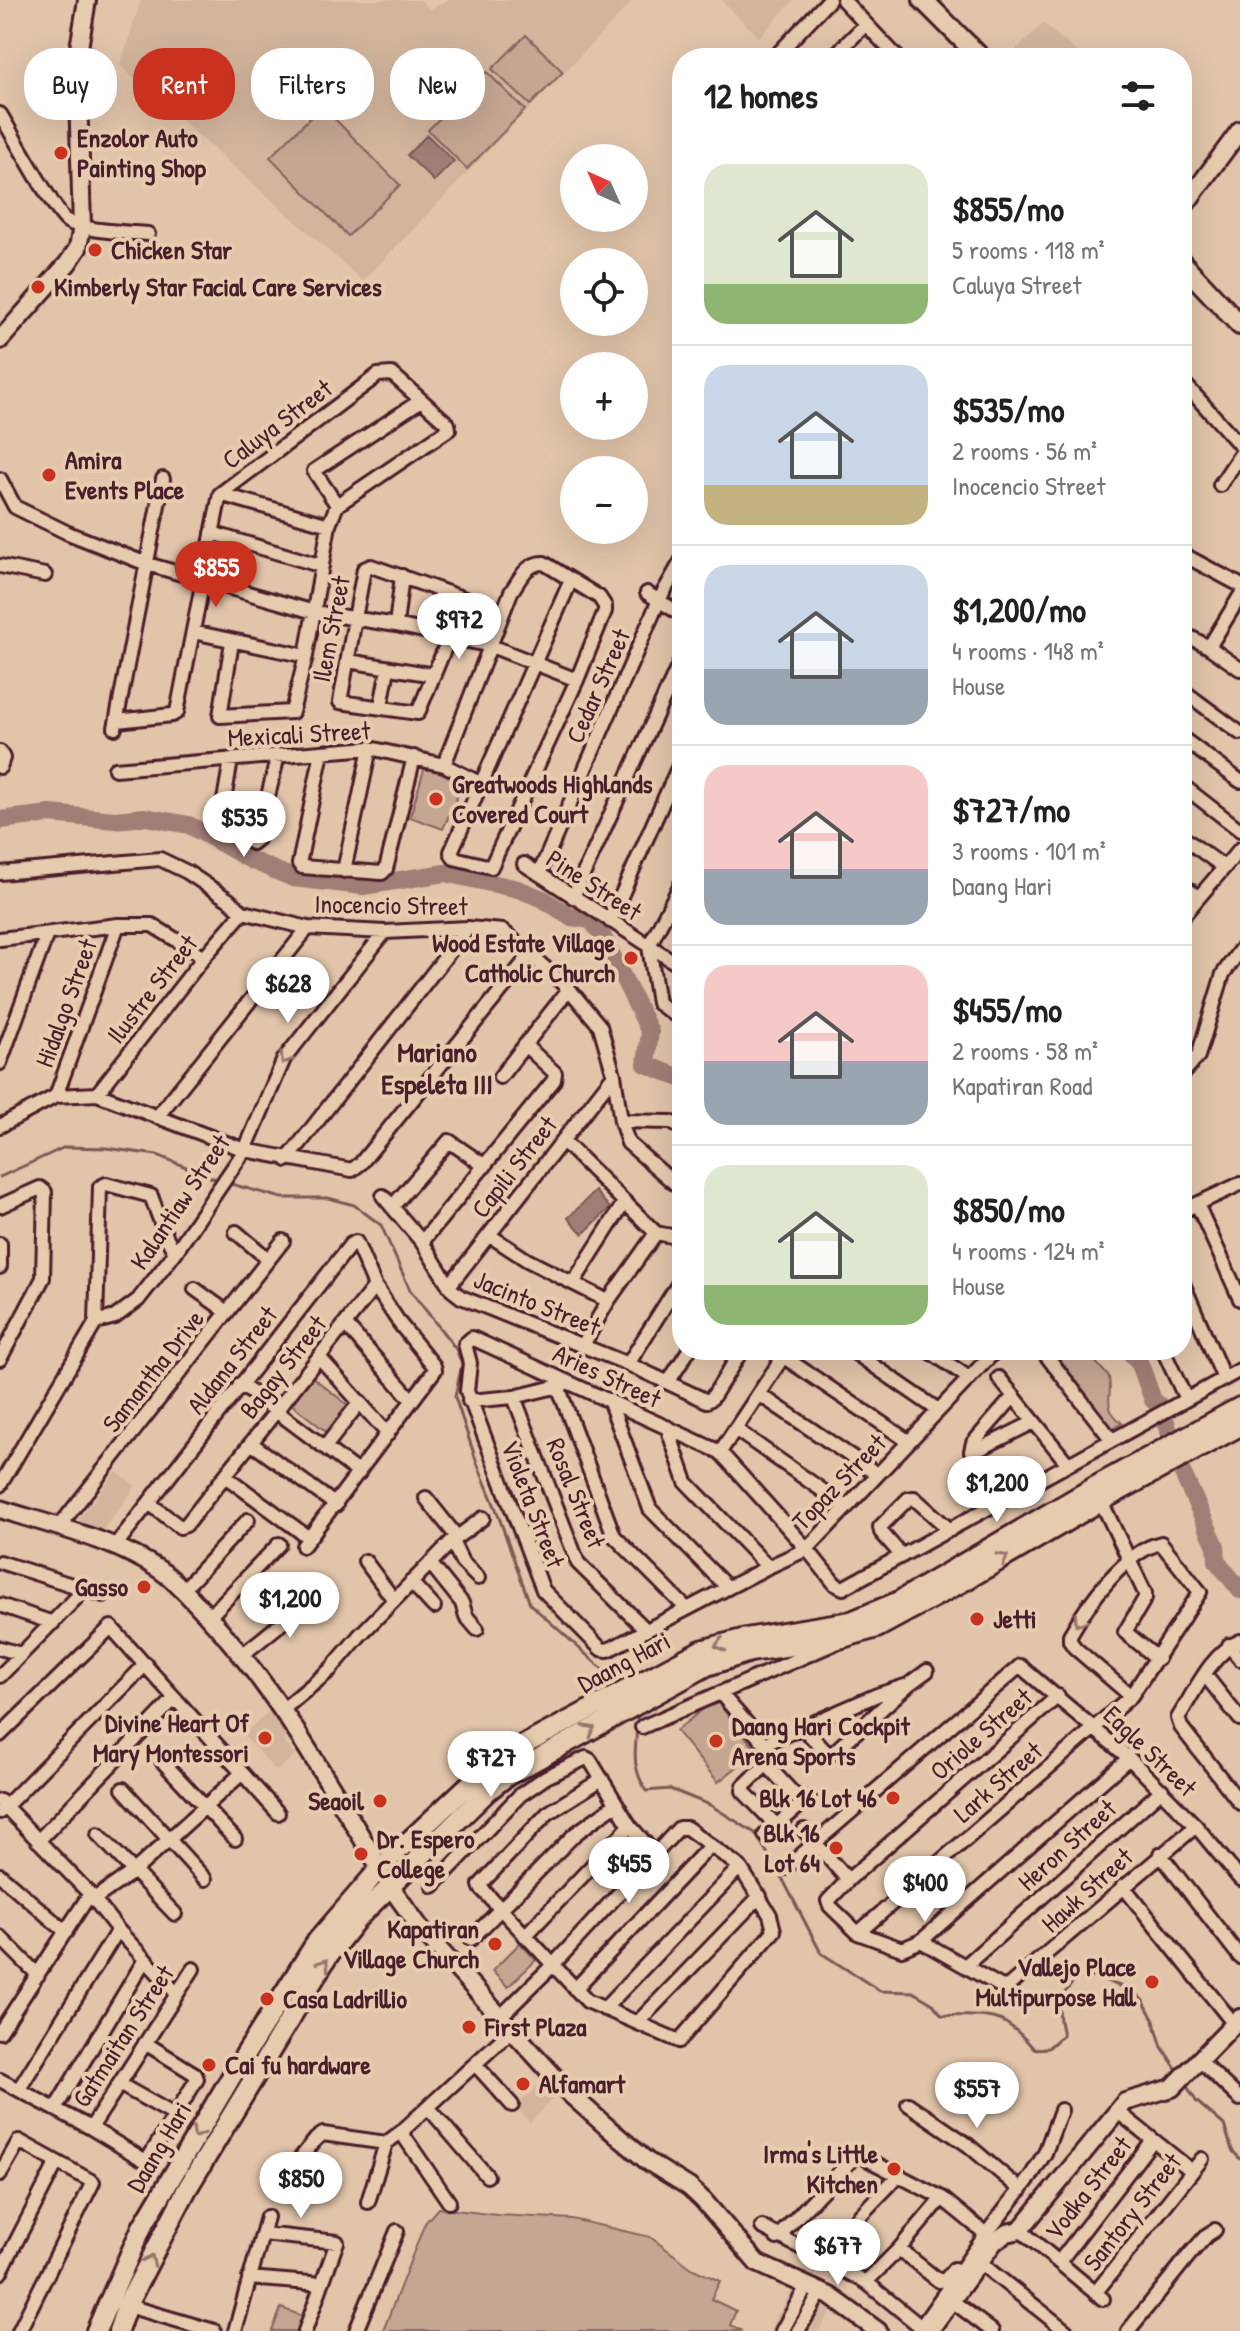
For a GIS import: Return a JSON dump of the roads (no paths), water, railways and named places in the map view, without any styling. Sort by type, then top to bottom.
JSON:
[{"type":"main road","points":[[923,0],[971,48]]},
{"type":"main road","points":[[1192,274],[1240,325]]},
{"type":"main road","name":"Daang Hari","points":[[651,1686],[750,1652],[839,1639],[877,1628],[931,1591],[1192,1443],[1240,1407]]},
{"type":"main road","name":"Daang Hari","points":[[1192,1443],[1240,1426]]},
{"type":"main road","name":"Daang Hari","points":[[118,2331],[127,2305],[187,2189],[328,1956],[358,1918],[488,1791],[612,1708],[651,1686],[701,1650],[851,1621],[931,1591]]},
{"type":"main road","name":"Daang Hari","points":[[96,2331],[142,2227],[289,1983],[331,1922],[380,1868],[490,1767],[520,1747],[612,1708]]},
{"type":"street","points":[[4,329],[68,263],[78,248],[82,226],[77,60],[87,0]]},
{"type":"street","points":[[783,48],[829,0]]},
{"type":"street","points":[[843,0],[887,48]]},
{"type":"street","points":[[842,48],[866,24]]},
{"type":"street","points":[[0,114],[47,190],[58,214],[82,226],[148,234]]},
{"type":"street","points":[[1192,195],[1240,130]]},
{"type":"street","name":"Caluya Street","points":[[147,564],[116,725],[177,712],[220,494],[384,373],[392,374],[420,401]]},
{"type":"street","points":[[1192,393],[1240,445]]},
{"type":"street","points":[[232,642],[219,713],[221,717],[290,713],[306,656],[329,525],[337,505],[446,434],[448,424],[420,401],[314,471],[337,505]]},
{"type":"street","points":[[1220,485],[1240,455]]},
{"type":"street","points":[[0,479],[15,507],[68,533],[147,564],[314,612],[396,625],[491,646],[577,680]]},
{"type":"street","points":[[147,564],[163,479]]},
{"type":"street","points":[[220,494],[329,525]]},
{"type":"street","points":[[212,533],[322,566]]},
{"type":"street","points":[[1192,559],[1240,585]]},
{"type":"street","points":[[444,765],[511,592],[532,565],[544,563],[599,597],[605,606],[577,680],[488,868],[451,855],[571,580]]},
{"type":"street","points":[[0,566],[45,575]]},
{"type":"street","name":"Ilem Street","points":[[381,706],[340,704],[364,569],[371,566],[402,576]]},
{"type":"street","points":[[388,669],[381,706],[418,713],[451,637],[464,597],[402,576],[396,625]]},
{"type":"street","name":"Cedar Street","points":[[539,874],[659,600],[672,577]]},
{"type":"street","points":[[647,593],[672,608]]},
{"type":"street","points":[[1209,647],[1240,596]]},
{"type":"street","points":[[193,632],[306,656]]},
{"type":"street","points":[[1192,638],[1240,669]]},
{"type":"street","points":[[348,661],[434,675]]},
{"type":"street","points":[[573,897],[672,680]]},
{"type":"street","points":[[1192,697],[1240,733]]},
{"type":"street","points":[[1192,745],[1240,781]]},
{"type":"street","points":[[344,871],[370,748]]},
{"type":"street","name":"Mexicali Street","points":[[115,769],[370,748],[444,765],[480,783]]},
{"type":"street","points":[[322,752],[299,864],[302,867],[344,871],[385,871],[414,757]]},
{"type":"street","points":[[231,760],[220,823],[252,843],[258,838],[278,755]]},
{"type":"street","points":[[610,921],[672,782]]},
{"type":"street","points":[[1192,793],[1240,830]]},
{"type":"street","points":[[1192,844],[1224,867]]},
{"type":"street","points":[[1192,904],[1240,849]]},
{"type":"street","name":"Inocencio Street","points":[[0,873],[160,859],[187,872],[243,912],[308,928],[385,932],[468,928],[503,931],[569,989],[600,1026],[614,1075],[621,1121]]},
{"type":"street","name":"Pine Street","points":[[524,864],[672,961]]},
{"type":"street","points":[[1192,892],[1198,897]]},
{"type":"street","points":[[672,901],[649,946],[658,1003],[672,1013]]},
{"type":"street","name":"Ilustre Street","points":[[97,1094],[243,912]]},
{"type":"street","points":[[0,939],[118,925],[156,926],[204,957]]},
{"type":"street","name":"Hidalgo Street","points":[[56,1096],[118,925]]},
{"type":"street","points":[[157,1117],[308,928]]},
{"type":"street","points":[[287,1160],[468,928]]},
{"type":"street","name":"Kalantiaw Street","points":[[96,1322],[115,1317],[138,1300],[175,1253],[245,1150],[284,1059],[385,932]]},
{"type":"street","points":[[0,1063],[47,934]]},
{"type":"street","points":[[1192,1063],[1198,1056],[1223,974],[1240,950]]},
{"type":"street","points":[[0,1126],[56,1096],[97,1094],[245,1150],[348,1170],[357,1168],[530,955]]},
{"type":"street","points":[[500,1077],[569,989]]},
{"type":"street","points":[[422,1242],[556,1077],[553,1070],[525,1045]]},
{"type":"street","name":"Capili Street","points":[[449,1286],[614,1075]]},
{"type":"street","points":[[672,1123],[621,1121],[631,1147],[672,1181]]},
{"type":"street","points":[[392,1207],[449,1141],[485,1166]]},
{"type":"street","points":[[563,1141],[656,1233],[672,1236]]},
{"type":"street","points":[[0,1485],[96,1322],[100,1187],[106,1184],[151,1196],[175,1253]]},
{"type":"street","points":[[1192,1206],[1240,1185]]},
{"type":"street","points":[[0,1206],[40,1188],[45,1192],[45,1272],[0,1359]]},
{"type":"street","name":"Jacinto Street","points":[[383,1196],[422,1242],[449,1286],[461,1297],[669,1381],[707,1401],[736,1360]]},
{"type":"street","points":[[573,1283],[624,1203]]},
{"type":"street","points":[[1197,1204],[1240,1299]]},
{"type":"street","points":[[236,1232],[268,1259]]},
{"type":"street","points":[[583,1345],[608,1301],[656,1233]]},
{"type":"street","points":[[489,1235],[527,1260],[608,1301]]},
{"type":"street","name":"Samantha Drive","points":[[58,1528],[283,1241]]},
{"type":"street","name":"Aldana Street","points":[[115,1546],[353,1242],[357,1242],[375,1286]]},
{"type":"street","points":[[0,1248],[0,1267]]},
{"type":"street","points":[[225,1476],[306,1542],[336,1505],[436,1368],[400,1324],[375,1286]]},
{"type":"street","name":"Bagay Street","points":[[149,1503],[180,1527],[183,1526],[375,1286]]},
{"type":"street","points":[[195,1289],[227,1312]]},
{"type":"street","points":[[628,1364],[672,1294]]},
{"type":"street","points":[[1192,1304],[1224,1379]]},
{"type":"street","points":[[345,1324],[412,1400]]},
{"type":"street","name":"Aries Street","points":[[469,1401],[470,1363],[465,1344],[468,1338],[476,1338],[564,1385],[609,1400],[720,1452]]},
{"type":"street","points":[[319,1357],[388,1434]]},
{"type":"street","points":[[669,1381],[683,1360]]},
{"type":"street","points":[[781,1360],[720,1452],[840,1588],[1240,1370]]},
{"type":"street","points":[[796,1360],[908,1441]]},
{"type":"street","points":[[866,1360],[938,1410]]},
{"type":"street","points":[[943,1360],[969,1378]]},
{"type":"street","name":"Topaz Street","points":[[601,1649],[608,1650],[807,1549],[986,1360]]},
{"type":"street","points":[[1050,1360],[1112,1440]]},
{"type":"street","points":[[1168,1360],[1186,1399]]},
{"type":"street","points":[[999,1378],[1068,1464]]},
{"type":"street","points":[[240,1384],[359,1473]]},
{"type":"street","points":[[469,1401],[514,1397],[564,1385],[614,1536],[686,1608]]},
{"type":"street","points":[[759,1394],[877,1474]]},
{"type":"street","points":[[1014,1396],[973,1443],[971,1451],[1034,1422]]},
{"type":"street","name":"Rosal Street","points":[[514,1397],[578,1563],[645,1629]]},
{"type":"street","points":[[609,1400],[650,1509],[727,1587]]},
{"type":"street","name":"Violeta Street","points":[[469,1401],[543,1590],[601,1649]]},
{"type":"street","points":[[325,1447],[359,1403]]},
{"type":"street","points":[[667,1427],[686,1482],[768,1567]]},
{"type":"street","points":[[735,1429],[846,1507]]},
{"type":"street","points":[[251,1443],[336,1505]]},
{"type":"street","points":[[1098,1494],[1146,1595],[1125,1632],[1158,1659]]},
{"type":"street","points":[[426,1498],[454,1539],[462,1562],[478,1578]]},
{"type":"street","points":[[902,1556],[880,1527],[908,1499],[914,1498],[950,1530]]},
{"type":"street","points":[[0,1509],[115,1546],[163,1571],[242,1655],[380,1868]]},
{"type":"street","points":[[281,1711],[330,1670],[454,1539],[483,1518]]},
{"type":"street","points":[[183,1590],[248,1520]]},
{"type":"street","name":"Lark Street","points":[[858,1933],[1131,1696],[1200,1592],[1161,1543],[1129,1562]]},
{"type":"street","points":[[209,1617],[279,1544]]},
{"type":"street","points":[[365,1561],[394,1600]]},
{"type":"street","points":[[0,1562],[103,1595]]},
{"type":"street","points":[[1129,1562],[1101,1587],[1070,1641],[1131,1696]]},
{"type":"street","points":[[430,1563],[462,1603],[466,1616],[477,1629]]},
{"type":"street","points":[[411,1582],[434,1607]]},
{"type":"street","points":[[0,1676],[85,1589]]},
{"type":"street","points":[[242,1655],[314,1597]]},
{"type":"street","points":[[0,1605],[53,1623]]},
{"type":"street","points":[[0,1735],[110,1627],[114,1628],[278,1813]]},
{"type":"street","points":[[642,1727],[827,1648],[839,1639]]},
{"type":"street","points":[[1240,1659],[1235,1643],[1205,1675],[1178,1718],[1181,1727],[1240,1803]]},
{"type":"street","points":[[0,1648],[21,1654]]},
{"type":"street","points":[[146,1664],[1,1806],[92,1897],[144,1961],[177,1994]]},
{"type":"street","name":"Eagle Street","points":[[816,1843],[1020,1666],[1129,1758],[1196,1826],[1240,1879]]},
{"type":"street","points":[[804,1729],[830,1755],[927,1671]]},
{"type":"street","points":[[1205,1675],[1240,1719]]},
{"type":"street","points":[[765,1744],[877,1695],[908,1685]]},
{"type":"street","points":[[720,1693],[765,1744],[773,1758],[744,1786],[743,1791],[776,1825]]},
{"type":"street","points":[[877,1695],[882,1709]]},
{"type":"street","name":"Oriole Street","points":[[858,1933],[827,1902],[848,1880],[1058,1696]]},
{"type":"street","points":[[38,1841],[175,1698]]},
{"type":"street","points":[[433,1886],[520,1795],[534,1784],[586,1758],[630,1826],[654,1853]]},
{"type":"street","points":[[858,1933],[902,1949],[921,1941],[1129,1758]]},
{"type":"street","points":[[162,1761],[235,1839]]},
{"type":"street","points":[[765,1835],[806,1801],[767,1765]]},
{"type":"street","points":[[0,2032],[92,1897],[133,1872],[241,1774]]},
{"type":"street","points":[[501,2016],[553,1965],[675,1830],[687,1828],[740,1867],[760,1896],[774,1926],[772,1936],[682,2040],[675,2041],[587,2001],[575,1989],[553,1965],[525,1936],[502,1908],[480,1887],[548,1813],[602,1779]]},
{"type":"street","points":[[123,1789],[205,1879]]},
{"type":"street","name":"Heron Street","points":[[965,1966],[1162,1790]]},
{"type":"street","points":[[471,1939],[575,1834],[616,1804]]},
{"type":"street","points":[[525,1936],[630,1826]]},
{"type":"street","name":"Hawk Street","points":[[965,1966],[1000,1986],[1015,1983],[1123,1886],[1196,1826]]},
{"type":"street","points":[[804,1830],[848,1880]]},
{"type":"street","points":[[98,1834],[175,1914]]},
{"type":"street","points":[[786,1868],[816,1843]]},
{"type":"street","points":[[575,1989],[710,1846]]},
{"type":"street","points":[[1160,1854],[1240,1957]]},
{"type":"street","points":[[604,2009],[740,1867]]},
{"type":"street","points":[[0,1875],[66,1932]]},
{"type":"street","points":[[390,1886],[421,1929],[570,2094],[647,2161],[689,2187],[757,2263],[814,2289],[858,2314],[878,2331]]},
{"type":"street","points":[[925,2330],[994,2242],[1007,2233],[1020,2230],[1128,2100],[1169,2089],[1237,2021],[1123,1886]]},
{"type":"street","points":[[638,2022],[760,1896]]},
{"type":"street","points":[[19,2089],[118,1930]]},
{"type":"street","points":[[0,1937],[38,1975]]},
{"type":"street","points":[[921,1941],[965,1966]]},
{"type":"street","points":[[55,2109],[144,1961]]},
{"type":"street","name":"Gatmaitan Street","points":[[91,2128],[193,1969]]},
{"type":"street","points":[[0,2009],[9,2021]]},
{"type":"street","points":[[368,2202],[386,2143],[513,2029]]},
{"type":"street","points":[[0,2080],[142,2159],[150,2156],[197,2076],[145,2043]]},
{"type":"street","points":[[1199,2060],[1238,2092]]},
{"type":"street","points":[[475,2064],[512,2105]]},
{"type":"street","points":[[119,2084],[176,2116]]},
{"type":"street","points":[[908,2104],[968,2145],[1021,2190]]},
{"type":"street","points":[[428,2107],[487,2176]]},
{"type":"street","points":[[899,2249],[939,2281],[946,2279],[1021,2190],[1045,2153],[1061,2110]]},
{"type":"street","points":[[1117,2111],[1192,2171]]},
{"type":"street","points":[[401,2132],[449,2202]]},
{"type":"street","points":[[290,2171],[323,2134],[386,2143]]},
{"type":"street","name":"Vodka Street","points":[[1059,2262],[1153,2140]]},
{"type":"street","points":[[1,2169],[20,2141],[91,2179],[93,2185],[19,2331]]},
{"type":"street","points":[[777,2238],[852,2156],[860,2154],[942,2198],[983,2232]]},
{"type":"street","name":"Santory Street","points":[[1059,2262],[1100,2295],[1202,2159]]},
{"type":"street","points":[[0,2273],[6,2248],[57,2162]]},
{"type":"street","points":[[820,2257],[899,2175]]},
{"type":"street","points":[[866,2282],[942,2198]]},
{"type":"street","points":[[235,2331],[267,2217]]},
{"type":"street","points":[[762,2227],[777,2238],[866,2282],[925,2330]]},
{"type":"street","points":[[1020,2230],[1059,2262]]},
{"type":"street","points":[[1128,2331],[1207,2235],[1215,2230]]},
{"type":"street","points":[[356,2331],[397,2231]]},
{"type":"street","points":[[925,2330],[983,2232]]},
{"type":"street","points":[[263,2234],[337,2242],[305,2331]]},
{"type":"street","points":[[979,2262],[1066,2331]]},
{"type":"street","points":[[249,2278],[322,2284]]},
{"type":"street","points":[[782,2331],[814,2289]]},
{"type":"street","points":[[798,2331],[814,2289]]},
{"type":"street","points":[[109,2300],[214,2331]]},
{"type":"street","points":[[951,2300],[992,2331]]},
{"type":"waterway","points":[[0,820],[50,814],[115,820],[145,817],[189,825],[251,860],[293,878],[363,886],[445,873],[518,889],[543,899],[571,917],[591,920],[601,933],[650,1032],[646,1064],[672,1075]]},
{"type":"waterway","points":[[0,1177],[65,1147],[106,1148],[157,1155],[220,1181]]},
{"type":"waterway","points":[[227,1183],[282,1198],[328,1198],[354,1205],[381,1225],[410,1290],[456,1349],[462,1364],[455,1397],[530,1604],[619,1684]]},
{"type":"waterway","points":[[1137,1360],[1153,1400],[1161,1407],[1182,1472],[1216,1546],[1217,1561],[1240,1590]]},
{"type":"waterway","points":[[637,1714],[636,1762],[646,1791],[670,1789],[710,1805],[755,1833],[821,1953],[880,1991],[913,1992],[933,2004],[942,2015],[1003,2021],[1034,2049],[1048,2048],[1063,2035],[1060,2004],[1070,1985],[1077,1978],[1096,1977],[1135,1992],[1144,2002],[1162,2047],[1179,2073]]},
{"type":"waterway","points":[[1185,2083],[1196,2101],[1224,2125],[1232,2150],[1240,2159]]},
{"type":"place","name":"Enzolor Auto Painting Shop","points":[[61,153]]},
{"type":"place","name":"Chicken Star","points":[[95,250]]},
{"type":"place","name":"Kimberly Star Facial Care Services","points":[[38,287]]},
{"type":"place","name":"Amira Events Place","points":[[49,475]]},
{"type":"place","name":"Greatwoods Highlands Covered Court","points":[[436,799]]},
{"type":"place","name":"Wood Estate Village Catholic Church","points":[[631,958]]},
{"type":"place","name":"Gasso","points":[[144,1587]]},
{"type":"place","name":"Jetti","points":[[977,1619]]},
{"type":"place","name":"Divine Heart Of Mary Montessori","points":[[265,1738]]},
{"type":"place","name":"Daang Hari Cockpit Arena Sports","points":[[716,1741]]},
{"type":"place","name":"Blk 16 Lot 46","points":[[893,1798]]},
{"type":"place","name":"Seaoil","points":[[380,1801]]},
{"type":"place","name":"Blk 16 Lot 64","points":[[836,1848]]},
{"type":"place","name":"Dr. Espero College","points":[[361,1854]]},
{"type":"place","name":"Kapatiran Village Church","points":[[495,1944]]},
{"type":"place","name":"Vallejo Place Multipurpose Hall","points":[[1152,1982]]},
{"type":"place","name":"Casa Ladrillio","points":[[267,1999]]},
{"type":"place","name":"First Plaza","points":[[469,2027]]},
{"type":"place","name":"Cai fu hardware","points":[[209,2065]]},
{"type":"place","name":"Alfamart","points":[[523,2084]]},
{"type":"place","name":"Irma's Little Kitchen","points":[[894,2169]]},
{"type":"district","name":"Mariano Espeleta III","points":[[437,1068]]}]
